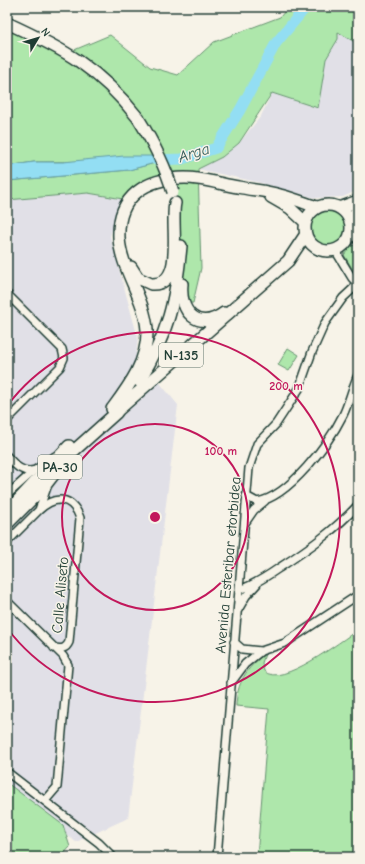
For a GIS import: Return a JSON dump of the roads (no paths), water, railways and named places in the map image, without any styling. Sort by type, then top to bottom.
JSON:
[{"type":"highway","name":"PA-30","points":[[7,23],[56,46],[81,62],[104,80],[138,118],[167,171],[174,197],[180,246],[176,288],[171,313],[152,360],[132,390],[114,411],[72,452],[48,481],[7,524]]},
{"type":"highway","points":[[114,411],[131,383],[144,353],[146,342],[147,330],[143,310],[119,240],[121,217],[132,196],[151,183],[166,179],[186,178],[279,194],[317,207]]},
{"type":"highway","points":[[151,183],[129,205],[122,231],[125,249],[132,271],[141,280],[151,284],[164,281],[172,273],[174,260],[174,197]]},
{"type":"highway","points":[[262,192],[290,208],[305,222]]},
{"type":"highway","points":[[339,208],[358,201]]},
{"type":"highway","points":[[328,205],[339,208],[349,219],[354,236],[335,250],[328,251],[315,247],[306,234],[305,222],[312,211],[317,207],[328,205]]},
{"type":"highway","points":[[349,219],[358,211]]},
{"type":"highway","name":"N-135","points":[[288,261],[306,234]]},
{"type":"highway","points":[[180,246],[184,266],[181,290],[183,303],[189,314],[197,319],[207,320],[219,317],[246,298]]},
{"type":"highway","name":"N-135","points":[[114,411],[288,261],[315,247]]},
{"type":"highway","name":"PA-30","points":[[7,512],[62,452],[114,411]]},
{"type":"street","name":"Avenida Esteribar etorbidea","points":[[217,857],[249,468],[257,444],[276,424],[299,389],[312,352],[326,323],[343,298],[358,284],[352,278],[335,250]]},
{"type":"street","points":[[7,294],[62,350],[64,358],[60,367],[7,420]]},
{"type":"street","points":[[244,523],[254,510],[292,482],[309,465],[329,439],[343,414],[358,375]]},
{"type":"street","points":[[7,495],[35,470],[62,452]]},
{"type":"street","points":[[7,456],[22,470],[35,470]]},
{"type":"street","points":[[7,542],[39,510],[48,481]]},
{"type":"street","points":[[246,496],[256,502],[265,501]]},
{"type":"street","name":"Calle Aliseto","points":[[39,510],[46,503],[61,499],[72,505],[77,510],[80,518],[69,642],[67,647],[63,649],[54,648]]},
{"type":"street","points":[[239,590],[261,580],[324,538],[342,523],[358,505]]},
{"type":"street","points":[[240,575],[243,580],[261,580]]},
{"type":"street","points":[[237,612],[246,596],[261,580]]},
{"type":"street","points":[[231,683],[245,664],[261,651],[285,643],[358,595]]},
{"type":"street","points":[[9,606],[54,648]]},
{"type":"street","points":[[234,642],[242,649],[261,651]]},
{"type":"street","name":"Calle Aliseto","points":[[45,801],[57,787],[68,668],[67,661],[54,648]]},
{"type":"street","points":[[7,772],[99,843],[113,857]]},
{"type":"water","points":[[124,156],[159,156],[170,159],[129,170],[7,181],[7,166],[34,162],[63,162]]},
{"type":"waterway","name":"Arga","points":[[156,160],[182,159],[216,148],[240,110],[276,43],[306,7]]}]
